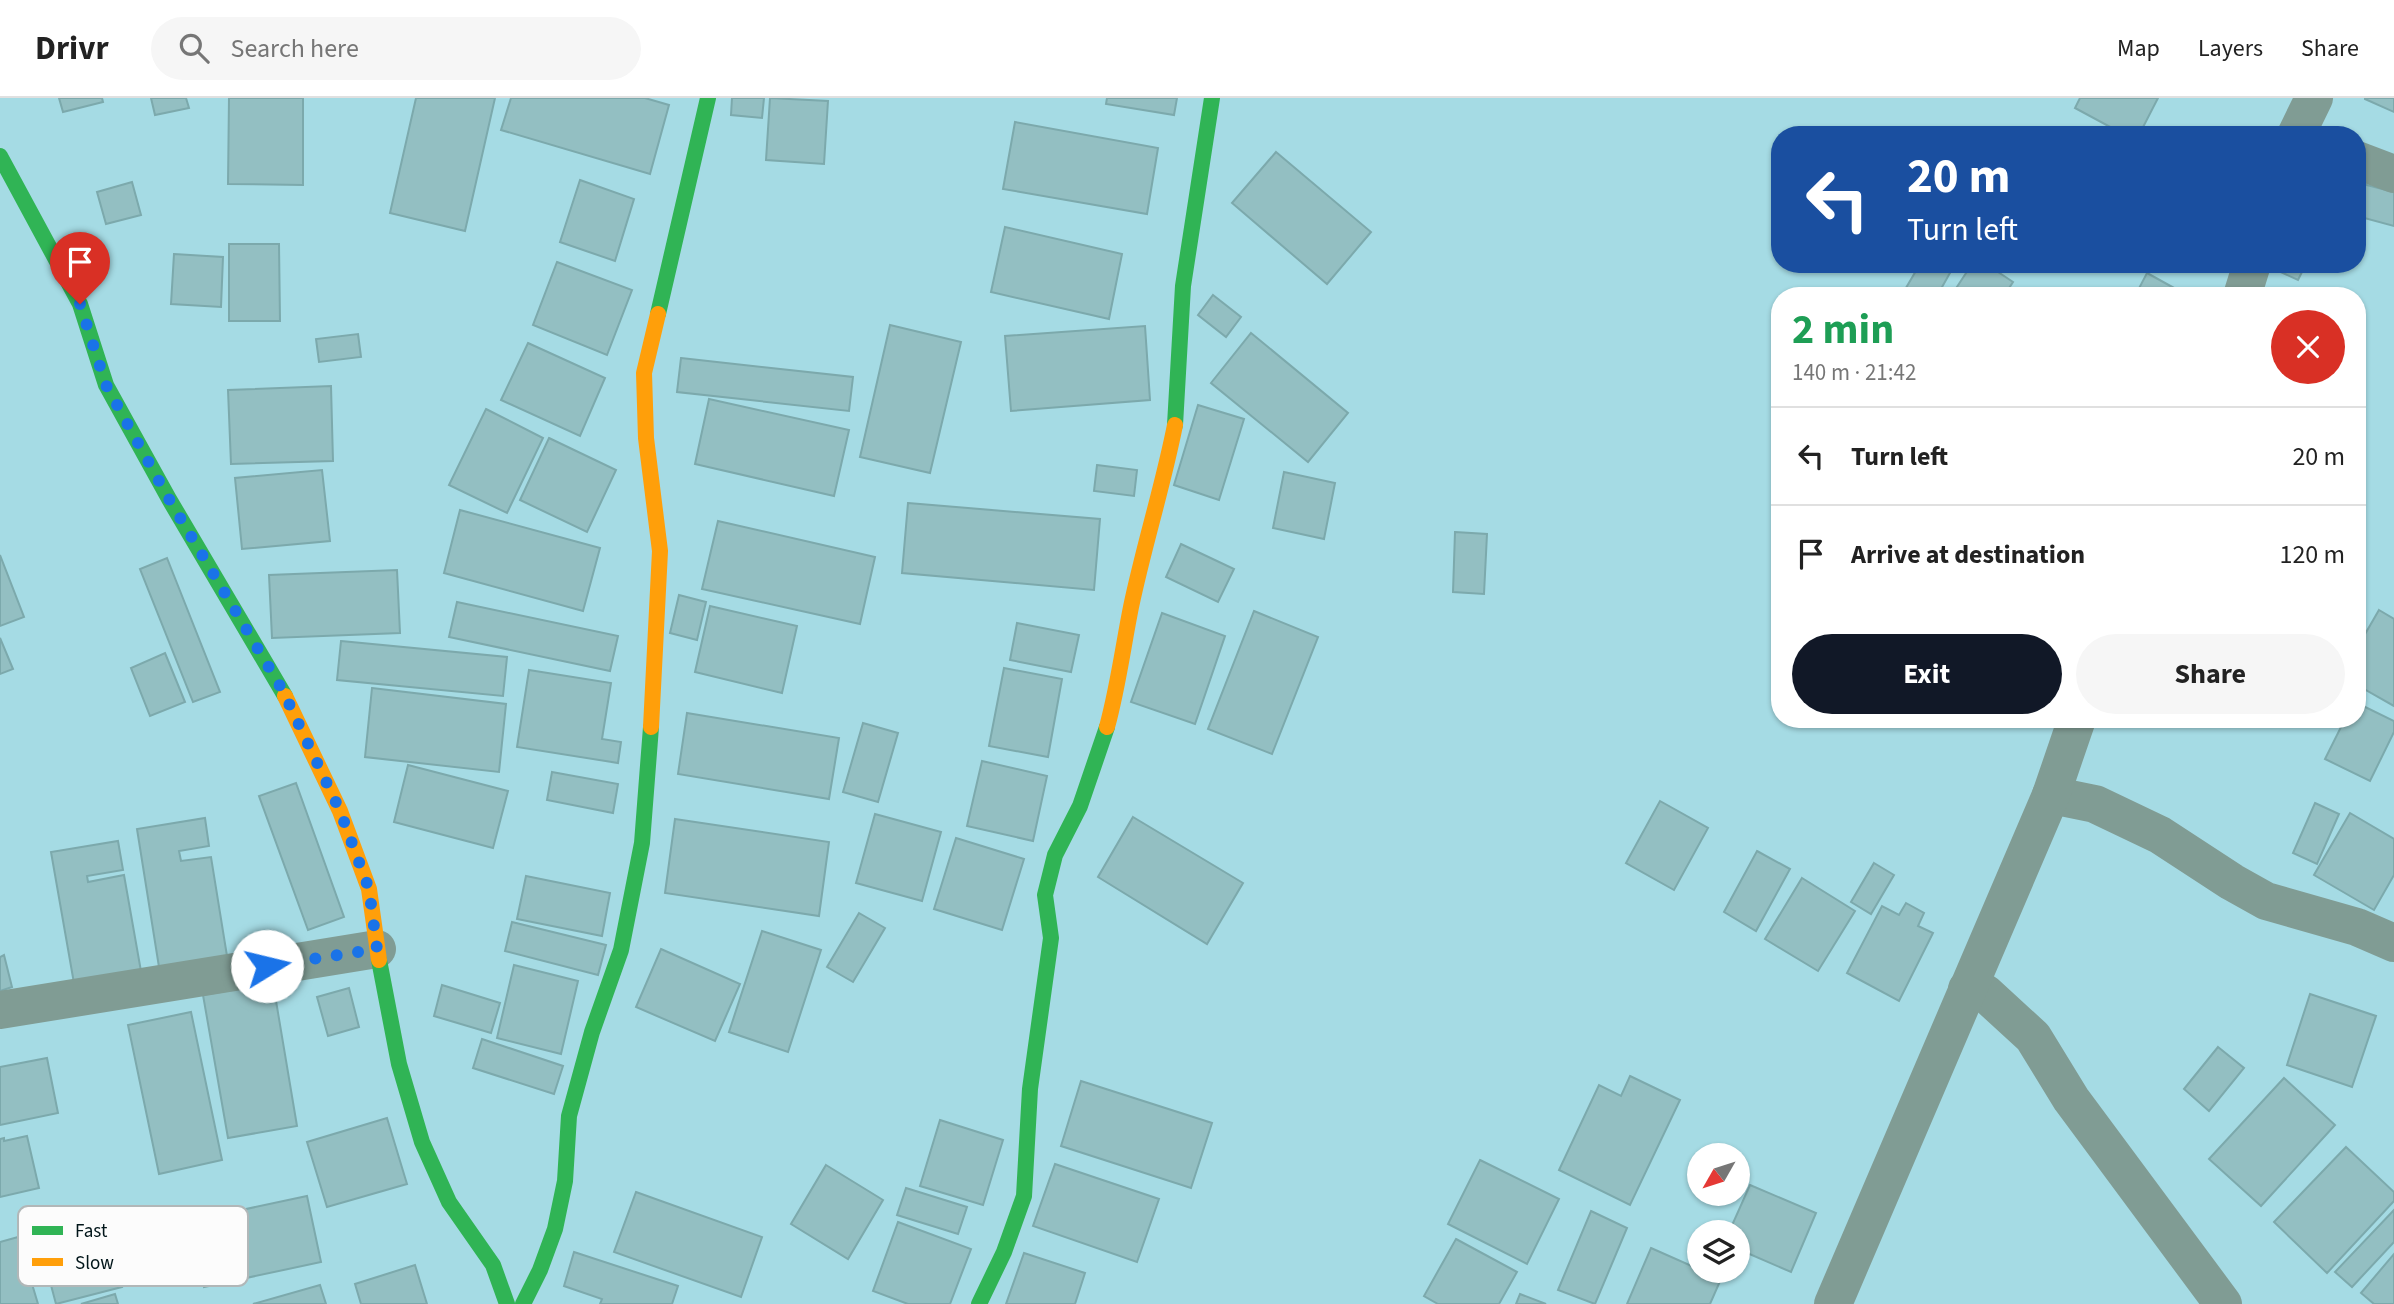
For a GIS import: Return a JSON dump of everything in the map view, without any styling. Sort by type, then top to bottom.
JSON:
[{"type":"street","points":[[523,1304],[540,1270],[555,1229],[565,1181],[569,1116],[592,1032],[621,950],[642,843],[656,659],[660,551],[646,438],[644,373],[708,98]]},
{"type":"street","points":[[979,1304],[1004,1252],[1024,1196],[1030,1089],[1051,938],[1045,895],[1055,855],[1080,806],[1102,745],[1114,702],[1131,607],[1165,477],[1177,412],[1183,286],[1212,98]]},
{"type":"street","points":[[2300,126],[2314,98]]},
{"type":"street","points":[[0,156],[80,304],[106,385],[169,499],[283,691],[340,811],[369,889],[377,949],[399,1064],[422,1142],[449,1202],[493,1265],[507,1304]]},
{"type":"street","points":[[2366,163],[2394,174]]},
{"type":"street","points":[[1833,1304],[2051,795],[2074,728]]},
{"type":"street","points":[[2051,795],[2095,804],[2160,835],[2266,901],[2357,927],[2394,943]]},
{"type":"street","points":[[0,1010],[377,949]]},
{"type":"street","points":[[1967,989],[1985,993],[2033,1037],[2071,1099],[2223,1304]]},
{"type":"street","points":[[493,1265],[540,1270]]},
{"type":"building","points":[[59,98],[102,98],[103,102],[63,112]]},
{"type":"building","points":[[151,98],[186,98],[189,108],[155,115]]},
{"type":"building","points":[[229,98],[303,98],[303,185],[228,184]]},
{"type":"building","points":[[416,98],[495,98],[465,231],[390,213]]},
{"type":"building","points":[[511,98],[645,98],[669,105],[650,174],[501,130]]},
{"type":"building","points":[[732,98],[764,98],[762,118],[731,115]]},
{"type":"building","points":[[770,98],[828,101],[824,164],[766,160]]},
{"type":"building","points":[[1107,98],[1177,98],[1174,115],[1106,104]]},
{"type":"building","points":[[2080,98],[2158,98],[2144,126],[2108,126],[2075,108]]},
{"type":"building","points":[[2365,98],[2394,98],[2394,112],[2365,99]]},
{"type":"building","points":[[1015,122],[1158,148],[1147,214],[1003,189]]},
{"type":"building","points":[[1276,152],[1371,232],[1327,284],[1232,203]]},
{"type":"building","points":[[580,180],[634,199],[615,261],[560,242]]},
{"type":"building","points":[[132,182],[141,215],[106,224],[97,192]]},
{"type":"building","points":[[2366,185],[2394,192],[2394,226],[2366,218]]},
{"type":"building","points":[[1005,227],[1122,254],[1109,319],[991,292]]},
{"type":"building","points":[[229,244],[279,244],[280,321],[229,321]]},
{"type":"building","points":[[174,254],[223,257],[221,307],[171,304]]},
{"type":"building","points":[[557,262],[632,290],[607,355],[533,325]]},
{"type":"building","points":[[1915,273],[1950,273],[1942,287],[1907,287]]},
{"type":"building","points":[[1966,273],[2000,273],[2013,282],[2010,287],[1957,287]]},
{"type":"building","points":[[2147,273],[2172,287],[2140,287]]},
{"type":"building","points":[[2283,273],[2302,273],[2298,280]]},
{"type":"building","points":[[1213,295],[1241,317],[1226,337],[1198,315]]},
{"type":"building","points":[[890,325],[961,342],[930,473],[860,457]]},
{"type":"building","points":[[1145,326],[1150,400],[1011,411],[1005,336]]},
{"type":"building","points":[[1251,333],[1348,413],[1308,462],[1211,383]]},
{"type":"building","points":[[358,334],[361,357],[319,362],[316,339]]},
{"type":"building","points":[[528,343],[605,378],[580,436],[501,400]]},
{"type":"building","points":[[681,358],[853,377],[849,411],[677,392]]},
{"type":"building","points":[[331,386],[333,461],[231,464],[228,390]]},
{"type":"building","points":[[709,399],[849,430],[834,496],[695,464]]},
{"type":"building","points":[[1198,405],[1244,419],[1219,500],[1174,485]]},
{"type":"building","points":[[486,409],[543,438],[507,513],[449,485]]},
{"type":"building","points":[[549,438],[616,470],[587,532],[520,500]]},
{"type":"building","points":[[1097,465],[1137,470],[1134,496],[1094,491]]},
{"type":"building","points":[[322,470],[330,541],[242,549],[235,478]]},
{"type":"building","points":[[1284,472],[1335,483],[1324,539],[1273,528]]},
{"type":"building","points":[[908,503],[1100,519],[1094,590],[902,573]]},
{"type":"building","points":[[460,510],[600,548],[583,611],[444,573]]},
{"type":"building","points":[[718,521],[875,557],[860,624],[702,589]]},
{"type":"building","points":[[1455,532],[1487,534],[1484,594],[1453,592]]},
{"type":"building","points":[[1181,544],[1234,569],[1218,602],[1166,577]]},
{"type":"building","points":[[0,555],[24,617],[0,626]]},
{"type":"building","points":[[167,558],[220,692],[193,702],[140,569]]},
{"type":"building","points":[[397,570],[400,633],[272,638],[269,575]]},
{"type":"building","points":[[679,595],[706,602],[697,640],[670,633]]},
{"type":"building","points":[[457,602],[618,636],[610,671],[449,637]]},
{"type":"building","points":[[710,606],[797,626],[782,693],[695,672]]},
{"type":"building","points":[[2379,610],[2394,619],[2394,706],[2366,690],[2366,632]]},
{"type":"building","points":[[1254,611],[1318,637],[1272,754],[1208,729]]},
{"type":"building","points":[[1162,613],[1225,636],[1195,724],[1131,702]]},
{"type":"building","points":[[1017,623],[1079,635],[1071,672],[1010,660]]},
{"type":"building","points":[[0,638],[13,669],[0,674]]},
{"type":"building","points":[[341,641],[507,657],[503,696],[337,680]]},
{"type":"building","points":[[165,653],[185,702],[150,716],[131,668]]},
{"type":"building","points":[[1004,668],[1062,679],[1048,757],[989,746]]},
{"type":"building","points":[[529,670],[611,683],[602,739],[621,742],[618,763],[517,747]]},
{"type":"building","points":[[372,688],[506,704],[499,772],[365,757]]},
{"type":"building","points":[[2366,707],[2394,721],[2394,732],[2370,781],[2325,759],[2340,728],[2366,728]]},
{"type":"building","points":[[687,713],[839,738],[829,799],[678,774]]},
{"type":"building","points":[[863,723],[898,733],[878,802],[843,792]]},
{"type":"building","points":[[982,761],[1047,776],[1033,841],[967,826]]},
{"type":"building","points":[[408,765],[508,791],[493,848],[394,822]]},
{"type":"building","points":[[552,772],[618,784],[613,813],[547,800]]},
{"type":"building","points":[[296,783],[344,917],[308,930],[259,796]]},
{"type":"building","points":[[1660,801],[1708,828],[1674,890],[1626,863]]},
{"type":"building","points":[[2315,803],[2339,814],[2317,864],[2293,853]]},
{"type":"building","points":[[2350,813],[2394,839],[2394,875],[2374,910],[2314,875]]},
{"type":"building","points":[[875,814],[941,832],[922,901],[856,883]]},
{"type":"building","points":[[1133,817],[1243,883],[1207,944],[1098,877]]},
{"type":"building","points":[[205,818],[209,846],[179,851],[181,861],[211,857],[227,956],[159,967],[137,829]]},
{"type":"building","points":[[675,819],[829,842],[819,916],[665,893]]},
{"type":"building","points":[[956,838],[1024,859],[1002,930],[934,909]]},
{"type":"building","points":[[118,841],[123,870],[87,876],[88,882],[124,875],[142,977],[75,989],[51,852]]},
{"type":"building","points":[[1757,851],[1790,869],[1756,931],[1724,912]]},
{"type":"building","points":[[1874,863],[1894,875],[1871,914],[1851,902]]},
{"type":"building","points":[[526,876],[610,893],[602,936],[517,919]]},
{"type":"building","points":[[1802,878],[1855,911],[1818,971],[1765,939]]},
{"type":"building","points":[[1906,903],[1924,913],[1918,926],[1933,933],[1899,1001],[1847,973],[1882,906],[1899,915]]},
{"type":"building","points":[[859,913],[885,928],[853,982],[827,967]]},
{"type":"building","points":[[512,922],[606,945],[598,975],[505,951]]},
{"type":"building","points":[[762,931],[821,950],[788,1052],[729,1032]]},
{"type":"building","points":[[661,949],[740,984],[715,1041],[636,1007]]},
{"type":"building","points":[[4,955],[12,987],[0,991],[0,957]]},
{"type":"building","points":[[514,965],[578,981],[561,1054],[497,1038]]},
{"type":"building","points":[[273,983],[297,1126],[228,1138],[203,995]]},
{"type":"building","points":[[442,985],[500,1003],[491,1033],[434,1016]]},
{"type":"building","points":[[349,988],[359,1027],[328,1036],[317,997]]},
{"type":"building","points":[[2310,994],[2376,1016],[2352,1087],[2287,1065]]},
{"type":"building","points":[[191,1012],[222,1160],[159,1174],[128,1025]]},
{"type":"building","points":[[482,1039],[563,1066],[554,1094],[473,1068]]},
{"type":"building","points":[[2218,1047],[2244,1068],[2209,1111],[2184,1089]]},
{"type":"building","points":[[47,1058],[58,1113],[0,1125],[0,1067]]},
{"type":"building","points":[[1630,1076],[1680,1100],[1630,1205],[1559,1170],[1599,1085],[1621,1096]]},
{"type":"building","points":[[2284,1078],[2335,1125],[2261,1206],[2209,1159]]},
{"type":"building","points":[[1081,1081],[1212,1123],[1191,1188],[1061,1146]]},
{"type":"building","points":[[387,1118],[407,1184],[327,1207],[307,1142]]},
{"type":"building","points":[[940,1120],[1003,1140],[983,1205],[920,1186]]},
{"type":"building","points":[[27,1136],[39,1188],[0,1197],[0,1139],[4,1138],[4,1141]]},
{"type":"building","points":[[2346,1147],[2394,1192],[2394,1201],[2327,1273],[2274,1222]]},
{"type":"building","points":[[1480,1160],[1559,1199],[1527,1264],[1448,1224]]},
{"type":"building","points":[[1055,1164],[1159,1199],[1137,1262],[1033,1226]]},
{"type":"building","points":[[826,1165],[883,1200],[848,1259],[791,1224]]},
{"type":"building","points":[[1750,1185],[1816,1213],[1791,1272],[1750,1254],[1750,1220],[1734,1220],[1741,1206],[1750,1206]]},
{"type":"building","points":[[906,1188],[967,1207],[958,1234],[897,1215]]},
{"type":"building","points":[[636,1192],[762,1237],[741,1297],[614,1252]]},
{"type":"building","points":[[307,1196],[321,1262],[248,1278],[248,1209]]},
{"type":"building","points":[[2394,1210],[2394,1242],[2352,1287],[2335,1272]]},
{"type":"building","points":[[1591,1211],[1627,1228],[1595,1304],[1558,1290]]},
{"type":"building","points":[[898,1222],[971,1249],[950,1304],[908,1304],[873,1291]]},
{"type":"building","points":[[18,1237],[18,1286],[33,1286],[38,1304],[0,1304],[0,1242]]},
{"type":"building","points":[[1456,1239],[1517,1272],[1499,1304],[1438,1304],[1424,1296]]},
{"type":"building","points":[[1651,1248],[1687,1264],[1687,1283],[1719,1283],[1710,1304],[1627,1304]]},
{"type":"building","points":[[574,1252],[678,1286],[672,1304],[600,1304],[602,1299],[564,1286]]},
{"type":"building","points":[[1024,1253],[1085,1273],[1075,1304],[1006,1304]]},
{"type":"building","points":[[2394,1254],[2394,1304],[2374,1304],[2361,1293]]},
{"type":"building","points":[[415,1265],[427,1304],[361,1304],[355,1284]]},
{"type":"building","points":[[320,1285],[326,1304],[253,1304]]},
{"type":"building","points":[[51,1286],[122,1287],[56,1304]]},
{"type":"building","points":[[115,1294],[118,1304],[81,1304]]},
{"type":"building","points":[[1520,1294],[1546,1304],[1516,1304]]},
{"type":"traffic: fast","points":[[658,314],[708,98]]},
{"type":"traffic: fast","points":[[1175,425],[1183,286],[1212,98]]},
{"type":"traffic: fast","points":[[0,156],[80,304],[106,385],[169,499],[285,696]]},
{"type":"traffic: fast","points":[[523,1304],[540,1270],[555,1229],[565,1181],[569,1116],[592,1032],[621,950],[642,843],[651,727]]},
{"type":"traffic: fast","points":[[979,1304],[1004,1252],[1024,1196],[1030,1089],[1051,938],[1045,895],[1055,855],[1080,806],[1107,727]]},
{"type":"traffic: fast","points":[[379,960],[399,1064],[422,1142],[449,1202],[493,1265],[507,1304]]},
{"type":"traffic: slow","points":[[651,727],[660,551],[646,438],[644,373],[658,314]]},
{"type":"traffic: slow","points":[[1107,727],[1136,584],[1175,425]]},
{"type":"traffic: slow","points":[[285,696],[340,811],[369,889],[379,960]]},
{"type":"route","points":[[80,304],[106,385],[169,499],[283,691],[340,811],[369,889],[377,949],[267,966]]}]
